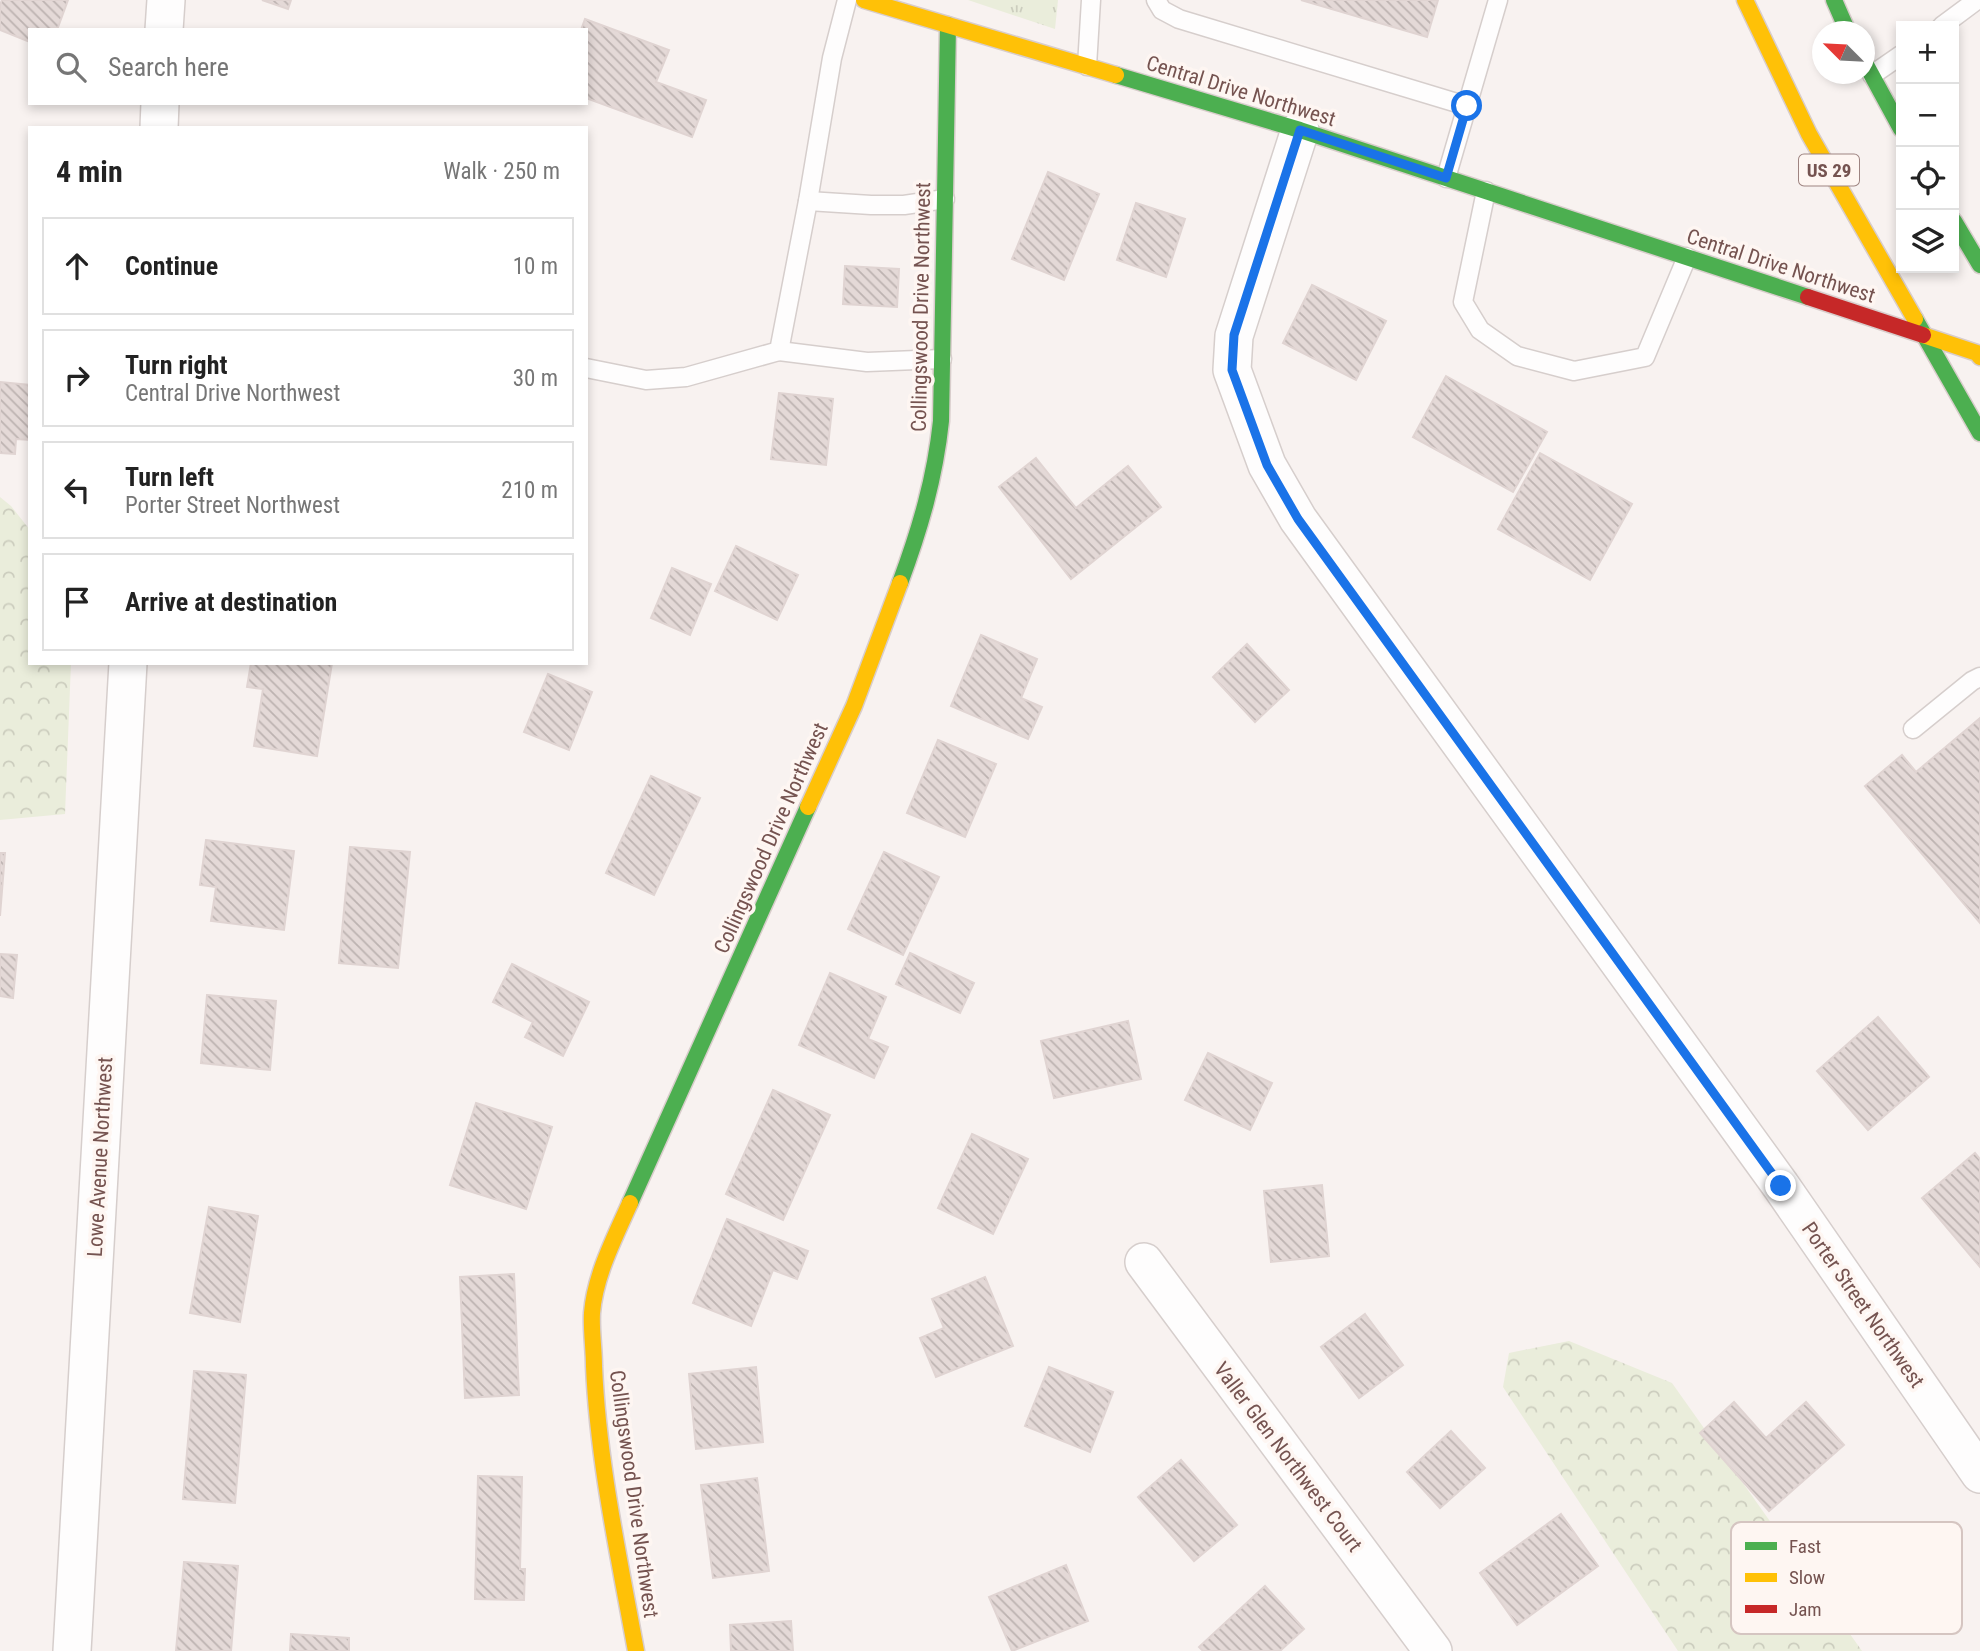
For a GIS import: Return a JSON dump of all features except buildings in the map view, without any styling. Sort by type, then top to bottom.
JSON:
[{"type":"main road","name":"Central Drive Northwest","points":[[864,0],[1300,130],[1923,335],[1980,357]]},
{"type":"main road","name":"US 29","points":[[1745,0],[1809,134],[1980,433]]},
{"type":"main road","points":[[1834,0],[1843,21]]},
{"type":"main road","name":"Collingswood Drive Northwest","points":[[636,1651],[612,1521],[596,1405],[592,1313],[597,1286],[611,1246],[859,693],[916,539],[937,459],[941,421],[948,25]]},
{"type":"main road","points":[[1875,81],[1896,120]]},
{"type":"main road","points":[[1959,229],[1978,261]]},
{"type":"street","points":[[164,28],[166,0]]},
{"type":"street","points":[[159,126],[160,105]]},
{"type":"street","name":"Porter Street Northwest","points":[[1300,130],[1234,335],[1232,370],[1267,465],[1298,519],[1781,1186],[1980,1474]]},
{"type":"street","name":"Lowe Avenue Northwest","points":[[72,1651],[128,665]]},
{"type":"street","name":"Valler Glen Northwest Court","points":[[1144,1262],[1433,1651]]},
{"type":"lane","points":[[779,351],[832,58],[847,0]]},
{"type":"lane","points":[[1087,66],[1091,0]]},
{"type":"lane","points":[[1156,0],[1162,10],[1179,19],[1467,106]]},
{"type":"lane","points":[[1446,178],[1498,0]]},
{"type":"lane","points":[[1949,21],[1978,0]]},
{"type":"lane","points":[[1875,65],[1896,57]]},
{"type":"lane","points":[[1486,191],[1463,302],[1480,330],[1517,356],[1574,371],[1645,356],[1687,257]]},
{"type":"lane","points":[[808,201],[904,205],[945,199]]},
{"type":"lane","points":[[588,368],[646,380],[686,377],[779,351],[867,362],[942,359]]},
{"type":"lane","points":[[1913,729],[1980,677]]},
{"type":"green space","points":[[968,0],[1058,0],[1055,29]]},
{"type":"green space","points":[[0,497],[28,527],[28,665],[71,665],[65,814],[0,820]]},
{"type":"green space","points":[[1569,1341],[1672,1383],[1771,1522],[1731,1522],[1731,1634],[1850,1634],[1862,1651],[1678,1651],[1503,1387],[1509,1353]]},
{"type":"traffic: fast","points":[[1834,0],[1843,21]]},
{"type":"traffic: fast","points":[[900,583],[926,503],[941,421],[948,25]]},
{"type":"traffic: fast","points":[[1116,75],[1300,130],[1808,297]]},
{"type":"traffic: fast","points":[[1875,81],[1896,120]]},
{"type":"traffic: fast","points":[[1959,229],[1980,265]]},
{"type":"traffic: fast","points":[[1915,319],[1980,433]]},
{"type":"traffic: fast","points":[[630,1203],[808,807]]},
{"type":"traffic: slow","points":[[864,0],[1116,75]]},
{"type":"traffic: slow","points":[[1745,0],[1809,134],[1915,319]]},
{"type":"traffic: slow","points":[[1923,335],[1977,353],[1980,357]]},
{"type":"traffic: slow","points":[[808,807],[854,706],[900,583]]},
{"type":"traffic: slow","points":[[630,1203],[601,1270],[592,1319],[600,1438],[636,1651]]},
{"type":"traffic: jam","points":[[1808,297],[1923,335]]},
{"type":"route","points":[[1467,106],[1446,178],[1300,130],[1234,335],[1232,370],[1267,465],[1298,519],[1781,1186]]}]
